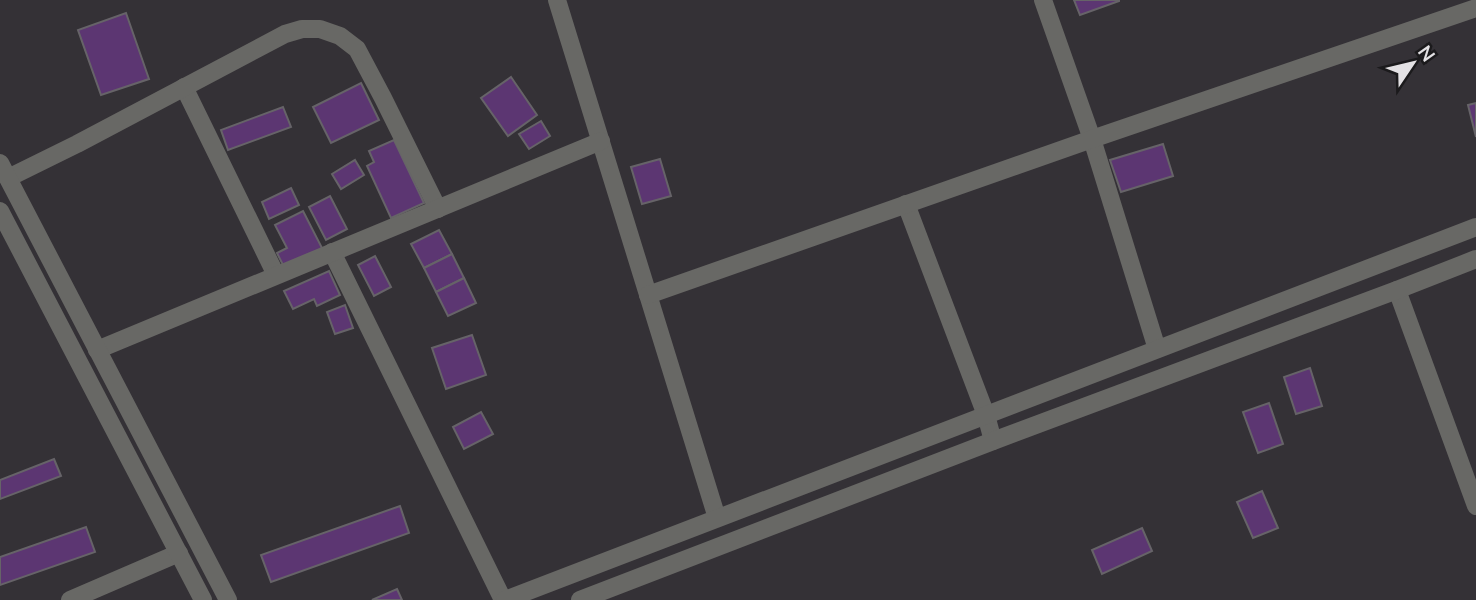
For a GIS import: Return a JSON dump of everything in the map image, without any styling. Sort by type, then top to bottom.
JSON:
[{"type":"street","points":[[557,0],[717,518]]},
{"type":"street","points":[[1042,0],[1092,139],[1157,349]]},
{"type":"street","points":[[649,295],[1092,139],[1476,8]]},
{"type":"street","points":[[228,600],[4,171],[77,144],[285,34],[302,29],[320,29],[340,36],[357,49],[438,209]]},
{"type":"street","points":[[184,87],[276,275]]},
{"type":"street","points":[[97,350],[601,141]]},
{"type":"street","points":[[906,204],[986,415],[993,441]]},
{"type":"street","points":[[0,211],[203,600]]},
{"type":"street","points":[[332,252],[504,600],[1476,227]]},
{"type":"street","points":[[580,600],[1476,259]]},
{"type":"street","points":[[1397,290],[1476,506]]},
{"type":"street","points":[[69,600],[178,553]]},
{"type":"building","points":[[1074,0],[1119,0],[1119,1],[1080,15]]},
{"type":"building","points":[[126,13],[149,79],[101,95],[78,30]]},
{"type":"building","points":[[511,77],[537,115],[508,136],[481,98]]},
{"type":"building","points":[[361,83],[379,120],[331,143],[313,107]]},
{"type":"building","points":[[1476,103],[1476,137],[1468,105]]},
{"type":"building","points":[[283,107],[291,127],[228,150],[221,130]]},
{"type":"building","points":[[541,121],[550,136],[529,149],[519,134]]},
{"type":"building","points":[[394,140],[424,203],[391,218],[367,166],[374,162],[369,151]]},
{"type":"building","points":[[1163,144],[1173,176],[1121,192],[1110,160]]},
{"type":"building","points":[[660,159],[671,196],[642,204],[631,167]]},
{"type":"building","points":[[355,160],[364,175],[341,189],[332,174]]},
{"type":"building","points":[[291,188],[299,205],[269,219],[262,202]]},
{"type":"building","points":[[330,196],[347,229],[326,240],[309,207]]},
{"type":"building","points":[[303,211],[323,250],[285,269],[277,253],[287,248],[275,225]]},
{"type":"building","points":[[439,230],[452,254],[424,268],[411,244]]},
{"type":"building","points":[[452,254],[464,278],[436,292],[424,268]]},
{"type":"building","points":[[375,256],[391,287],[374,296],[358,265]]},
{"type":"building","points":[[329,271],[340,295],[317,306],[314,299],[293,309],[284,291]]},
{"type":"building","points":[[464,278],[476,303],[448,316],[436,292]]},
{"type":"building","points":[[345,305],[353,328],[335,334],[327,312]]},
{"type":"building","points":[[472,335],[486,375],[446,389],[432,348]]},
{"type":"building","points":[[1310,368],[1322,406],[1296,414],[1284,377]]},
{"type":"building","points":[[1269,403],[1283,444],[1258,453],[1243,412]]},
{"type":"building","points":[[481,412],[493,434],[464,449],[453,427]]},
{"type":"building","points":[[54,459],[61,476],[0,499],[0,480]]},
{"type":"building","points":[[1262,491],[1278,528],[1253,538],[1237,502]]},
{"type":"building","points":[[400,506],[409,533],[271,582],[261,555]]},
{"type":"building","points":[[86,527],[95,552],[0,585],[0,557]]},
{"type":"building","points":[[1142,528],[1152,551],[1102,574],[1092,550]]},
{"type":"building","points":[[397,589],[402,600],[372,600]]}]
